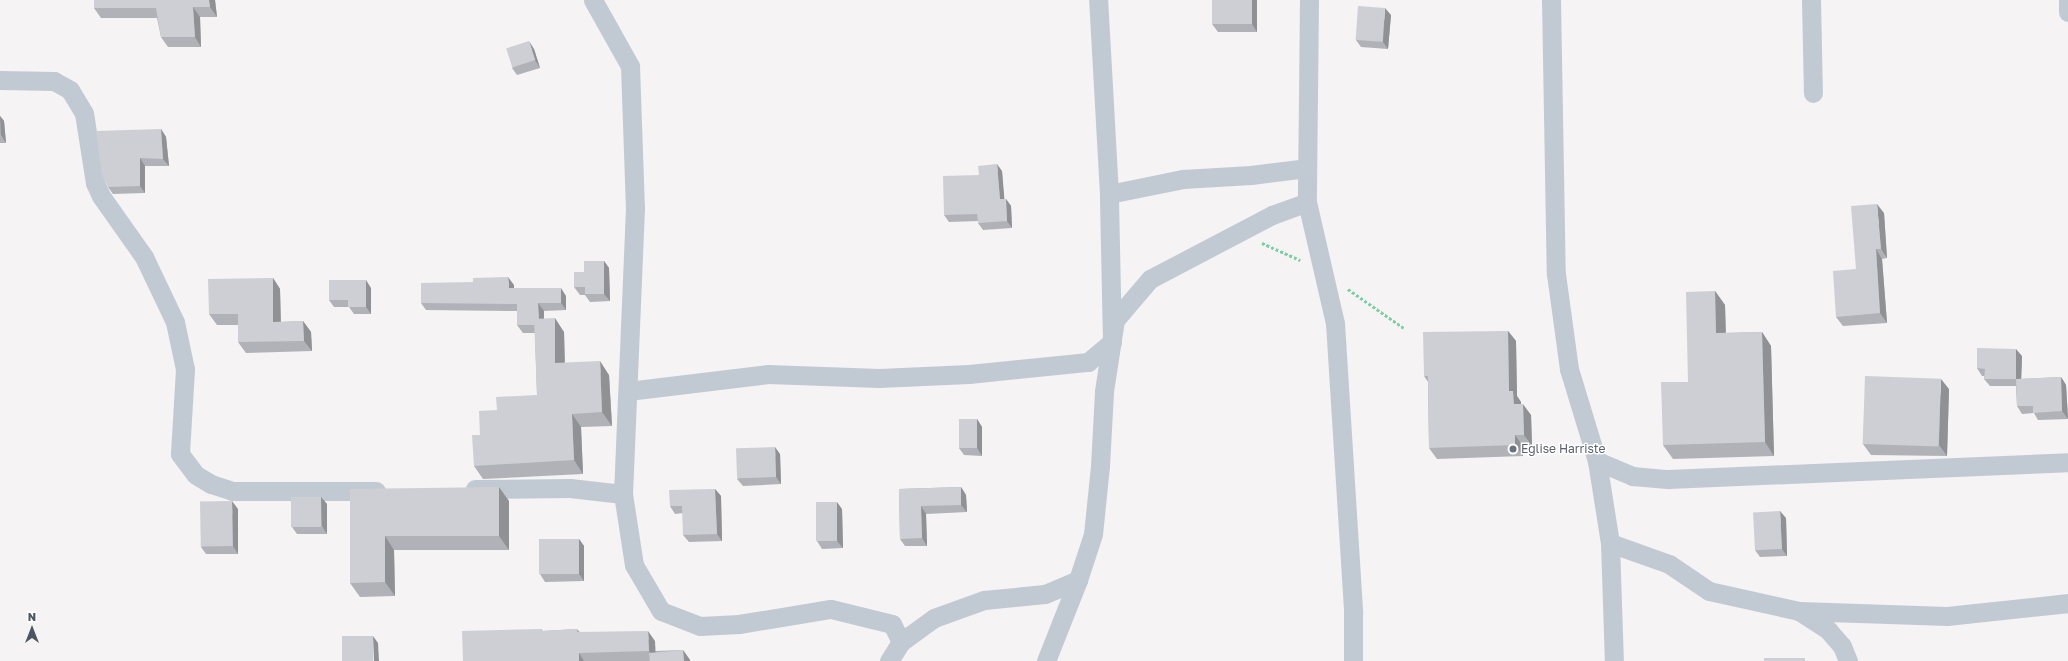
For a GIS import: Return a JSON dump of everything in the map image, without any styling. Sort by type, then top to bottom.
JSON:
[{"type":"street","points":[[593,0],[630,66],[635,208],[623,494],[634,565],[661,611],[700,626],[739,624],[831,609],[892,624],[901,642]]},
{"type":"street","points":[[1098,0],[1109,194],[1112,342]]},
{"type":"street","points":[[1310,0],[1307,202],[1334,323],[1353,613],[1353,661]]},
{"type":"street","points":[[1551,0],[1556,274],[1569,369],[1597,461],[1610,543],[1614,661]]},
{"type":"street","points":[[1811,0],[1812,93]]},
{"type":"street","points":[[2068,0],[2068,12]]},
{"type":"street","points":[[0,80],[54,81],[70,90],[84,113],[96,183],[101,196],[144,257],[175,322],[185,369],[180,454],[196,475],[211,484],[232,491],[395,492]]},
{"type":"street","points":[[1109,194],[1183,179],[1251,175],[1307,168]]},
{"type":"street","points":[[1046,661],[1078,580],[1093,534],[1104,391],[1115,320],[1150,279],[1272,215],[1307,202]]},
{"type":"street","points":[[628,391],[768,374],[879,378],[969,374],[1088,362],[1112,342]]},
{"type":"street","points":[[1597,461],[1632,476],[1668,479],[2068,462]]},
{"type":"street","points":[[457,490],[570,488],[623,494]]},
{"type":"street","points":[[1610,543],[1669,564],[1709,591],[1800,611],[1947,616],[2068,603]]},
{"type":"street","points":[[889,661],[901,642],[934,618],[977,602],[1045,594],[1078,580]]},
{"type":"street","points":[[1800,611],[1828,630],[1842,646],[1848,661]]},
{"type":"building","points":[[94,0],[209,0],[210,7],[193,7],[195,37],[161,37],[156,8],[94,8]]},
{"type":"building","points":[[1212,0],[1252,0],[1252,24],[1212,24]]},
{"type":"building","points":[[1358,6],[1385,8],[1383,42],[1356,40]]},
{"type":"building","points":[[529,41],[535,60],[512,67],[506,48]]},
{"type":"building","points":[[161,129],[163,159],[140,158],[140,186],[108,187],[102,175],[96,131]]},
{"type":"building","points":[[997,164],[1000,199],[1006,199],[1007,221],[978,223],[977,214],[944,215],[943,176],[979,175],[978,166]]},
{"type":"building","points":[[1877,204],[1881,249],[1876,249],[1880,313],[1836,317],[1833,271],[1856,269],[1851,206]]},
{"type":"building","points":[[584,261],[604,261],[604,294],[585,294],[585,287],[574,287],[574,272],[584,272]]},
{"type":"building","points":[[508,277],[509,288],[561,288],[561,303],[538,303],[539,319],[534,319],[535,325],[517,325],[517,304],[421,303],[421,283],[473,282],[473,278]]},
{"type":"building","points":[[273,278],[273,322],[303,321],[304,341],[238,342],[238,314],[209,314],[208,279]]},
{"type":"building","points":[[329,280],[366,280],[366,307],[348,307],[348,300],[329,300]]},
{"type":"building","points":[[1715,291],[1716,333],[1762,332],[1765,442],[1663,445],[1661,382],[1688,382],[1686,292]]},
{"type":"building","points":[[555,318],[555,363],[600,361],[602,412],[572,414],[574,460],[474,466],[472,435],[480,435],[479,411],[497,410],[496,397],[537,395],[534,319]]},
{"type":"building","points":[[1508,331],[1509,391],[1513,391],[1514,404],[1523,404],[1524,435],[1515,435],[1515,445],[1429,448],[1428,376],[1424,376],[1423,332]]},
{"type":"building","points":[[1977,348],[2016,349],[2016,379],[1984,379],[1985,369],[1977,368]]},
{"type":"building","points":[[1865,376],[1941,379],[1939,447],[1863,444]]},
{"type":"building","points":[[2061,377],[2062,411],[2033,413],[2033,406],[2017,406],[2016,379]]},
{"type":"building","points":[[959,419],[977,419],[977,448],[959,448]]},
{"type":"building","points":[[775,447],[776,477],[737,478],[736,448]]},
{"type":"building","points":[[499,487],[499,536],[385,536],[385,582],[350,583],[350,489]]},
{"type":"building","points":[[961,487],[961,505],[921,506],[922,538],[900,539],[899,489]]},
{"type":"building","points":[[715,489],[717,534],[683,535],[682,506],[670,506],[669,490]]},
{"type":"building","points":[[291,497],[321,497],[321,527],[291,527]]},
{"type":"building","points":[[232,501],[233,546],[201,547],[200,502]]},
{"type":"building","points":[[816,502],[837,502],[837,541],[816,541]]},
{"type":"building","points":[[1780,511],[1782,549],[1755,550],[1753,512]]},
{"type":"building","points":[[539,539],[579,539],[579,574],[539,574]]},
{"type":"building","points":[[541,629],[542,631],[577,629],[577,632],[648,631],[649,651],[579,653],[579,661],[463,661],[462,631]]},
{"type":"building","points":[[342,636],[373,636],[373,661],[342,661]]},
{"type":"building","points":[[683,650],[684,661],[650,661],[649,653]]},
{"type":"building","points":[[1764,658],[1805,658],[1805,661],[1764,661]]},
{"type":"place","name":"Eglise Harriste","points":[[1513,449]]}]
